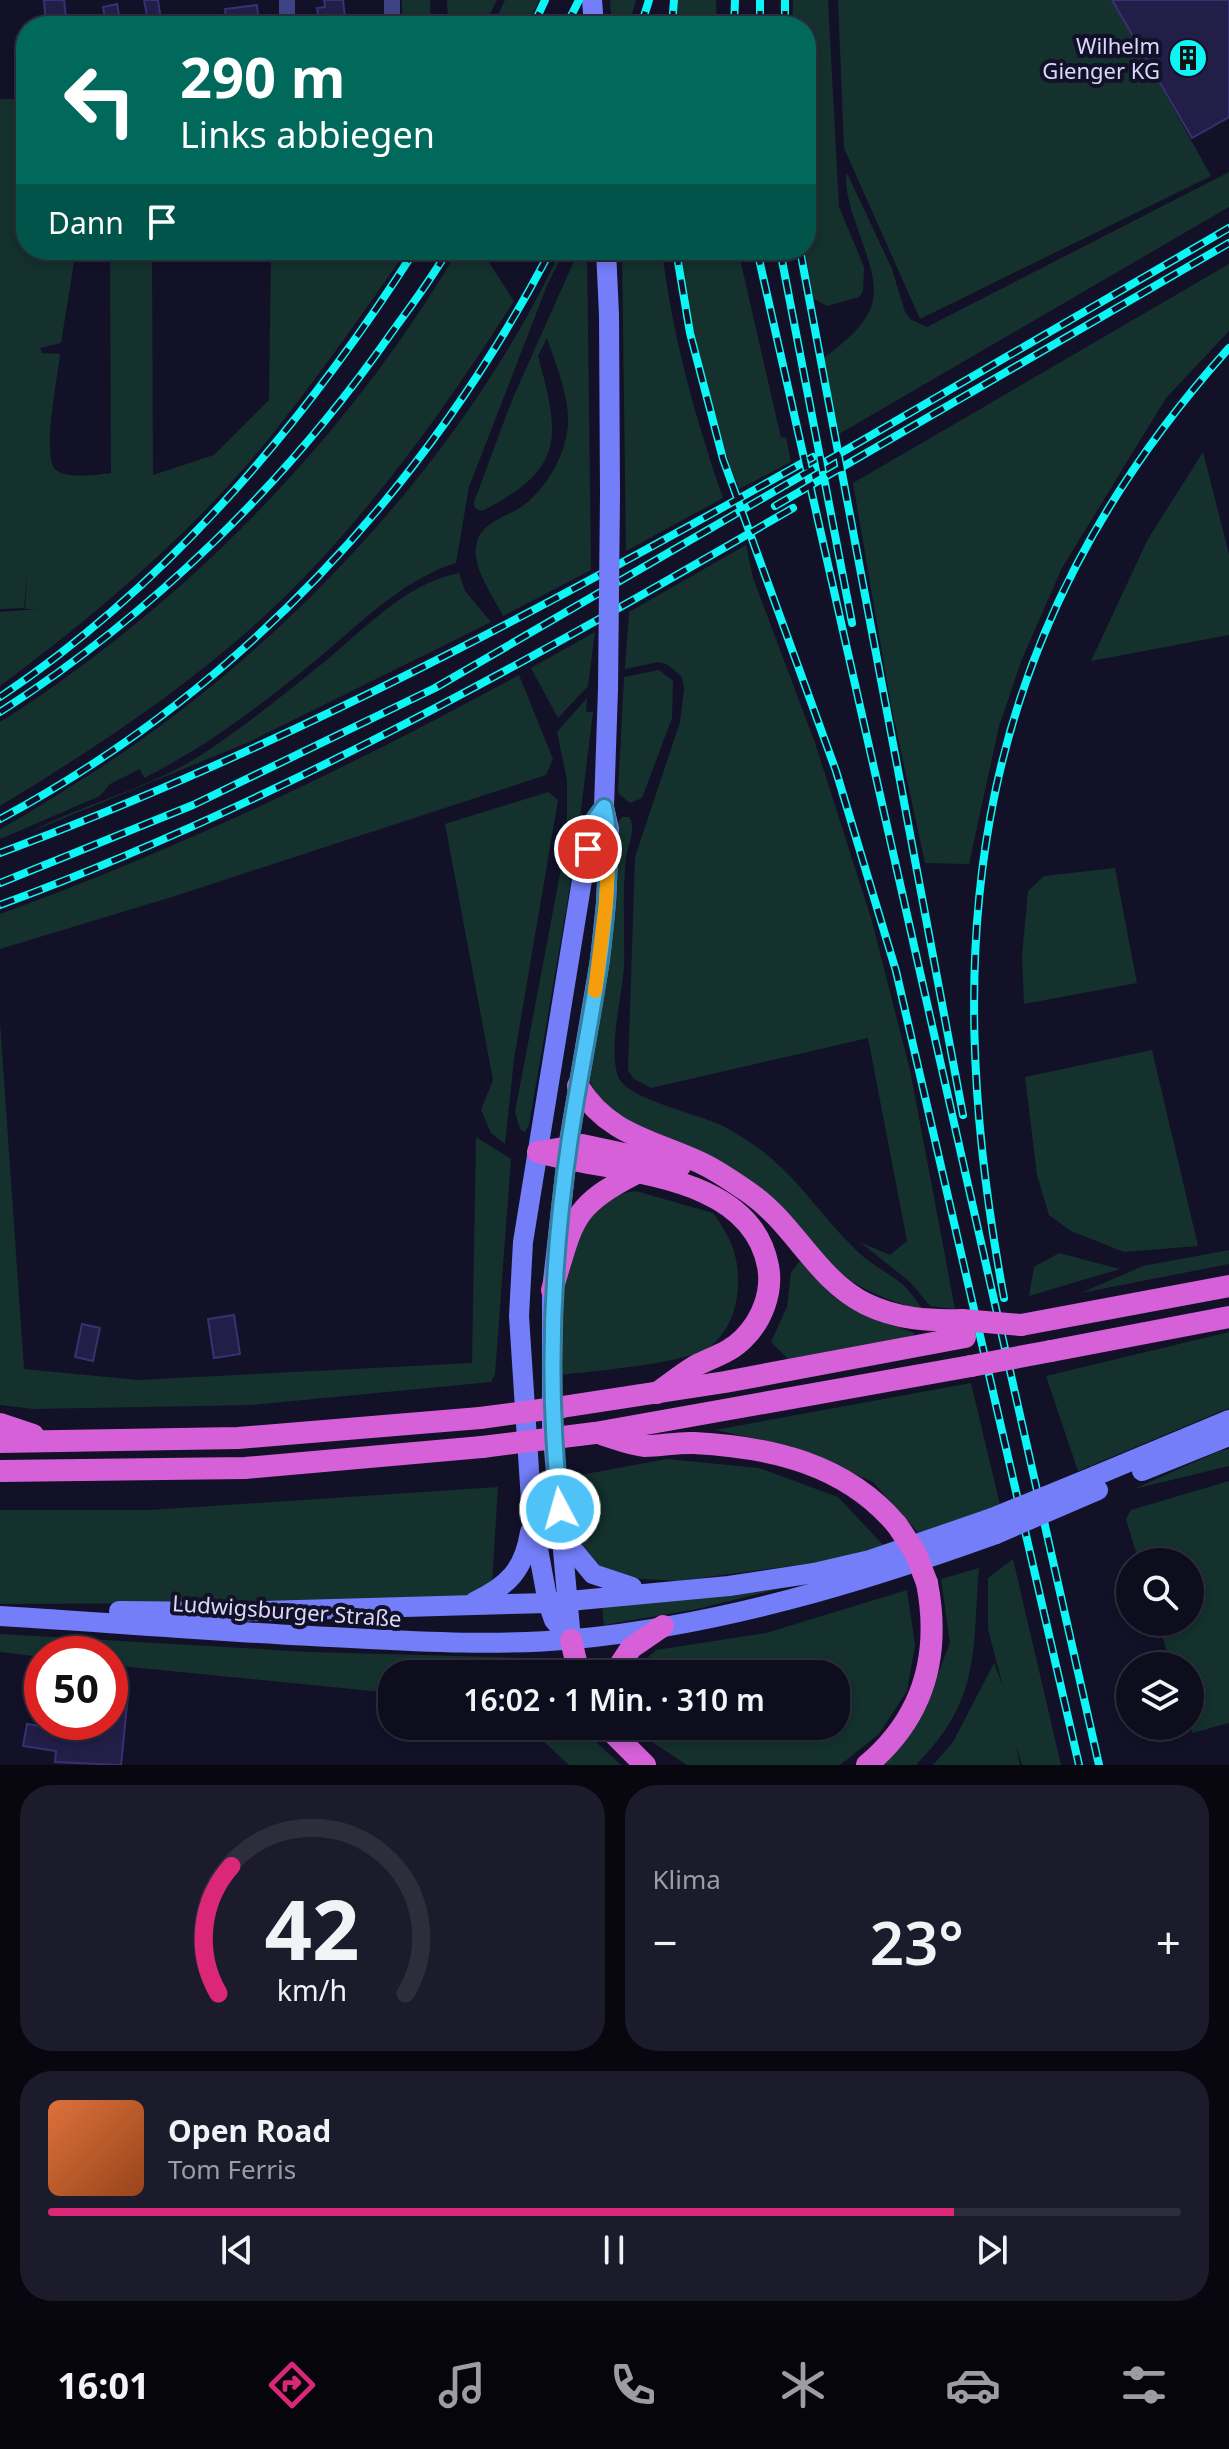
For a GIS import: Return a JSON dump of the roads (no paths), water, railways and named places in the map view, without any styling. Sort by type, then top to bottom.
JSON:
[{"type":"highway","points":[[578,1086],[595,1113],[616,1126],[703,1163],[755,1197],[829,1277],[864,1303],[893,1315],[964,1328]]},
{"type":"highway","points":[[567,1154],[595,1147],[731,1181]]},
{"type":"highway","points":[[538,1152],[567,1154],[686,1185],[730,1205],[758,1237],[770,1273],[763,1310],[741,1341],[695,1366],[657,1393]]},
{"type":"highway","points":[[552,1290],[581,1209],[599,1191],[635,1174]]},
{"type":"highway","points":[[0,1442],[238,1438],[480,1418],[657,1393],[964,1328],[1021,1325],[1229,1286]]},
{"type":"highway","points":[[0,1471],[245,1468],[482,1447],[595,1433],[1229,1317]]},
{"type":"highway","points":[[0,1424],[53,1442]]},
{"type":"highway","points":[[595,1433],[642,1446],[728,1445],[802,1460],[860,1488],[897,1525],[927,1583],[934,1617],[927,1680],[913,1712],[893,1740],[867,1765]]},
{"type":"highway","points":[[623,1660],[631,1648],[663,1626]]},
{"type":"highway","points":[[571,1640],[576,1660]]},
{"type":"highway","points":[[621,1740],[645,1765]]},
{"type":"main road","points":[[558,1602],[562,1537],[552,1427],[552,1290],[567,1154],[596,985],[606,903],[609,829],[604,807],[610,495],[606,260]]},
{"type":"main road","points":[[467,1605],[496,1592],[518,1572],[526,1554],[532,1516],[519,1316],[523,1242],[591,825],[604,807]]},
{"type":"main road","points":[[994,1526],[1097,1483],[1229,1420]]},
{"type":"main road","points":[[1097,1483],[1229,1436]]},
{"type":"main road","points":[[532,1516],[571,1640]]},
{"type":"main road","name":"Ludwigsburger Straße","points":[[0,1614],[467,1605],[558,1602],[651,1594],[814,1573],[994,1526]]},
{"type":"main road","name":"Ludwigsburger Straße","points":[[0,1614],[444,1643],[571,1640],[733,1614],[870,1578],[994,1526]]},
{"type":"main road","points":[[562,1537],[593,1574],[651,1594]]},
{"type":"railway","points":[[538,16],[545,0]]},
{"type":"railway","points":[[571,16],[579,0]]},
{"type":"railway","points":[[644,16],[649,0]]},
{"type":"railway","points":[[673,16],[674,0]]},
{"type":"railway","points":[[734,16],[735,0]]},
{"type":"railway","points":[[760,0],[760,16]]},
{"type":"railway","points":[[785,0],[785,16]]},
{"type":"railway","points":[[0,883],[193,805],[435,688],[1229,228]]},
{"type":"railway","points":[[775,506],[1229,243]]},
{"type":"railway","points":[[0,697],[62,652],[121,603],[177,551],[230,495],[281,437],[328,376],[408,260]]},
{"type":"railway","points":[[0,712],[111,633],[163,589],[261,493],[350,390],[442,260]]},
{"type":"railway","points":[[0,819],[87,768],[169,710],[246,646],[318,576],[385,501],[446,422],[501,338],[545,260]]},
{"type":"railway","points":[[678,260],[690,333],[723,459],[836,771],[896,971],[1079,1765]]},
{"type":"railway","points":[[759,260],[1099,1765]]},
{"type":"railway","points":[[782,260],[852,623]]},
{"type":"railway","points":[[802,260],[963,1115]]},
{"type":"railway","points":[[1004,1298],[984,1164],[974,1036],[978,912],[995,793],[1027,678],[1076,565],[1143,456],[1229,348]]},
{"type":"railway","points":[[0,853],[106,812],[313,721],[515,620],[813,457]]},
{"type":"railway","points":[[0,905],[206,820],[405,724],[793,508]]},
{"type":"place","name":"Wilhelm Gienger KG","points":[[1188,58]]}]
